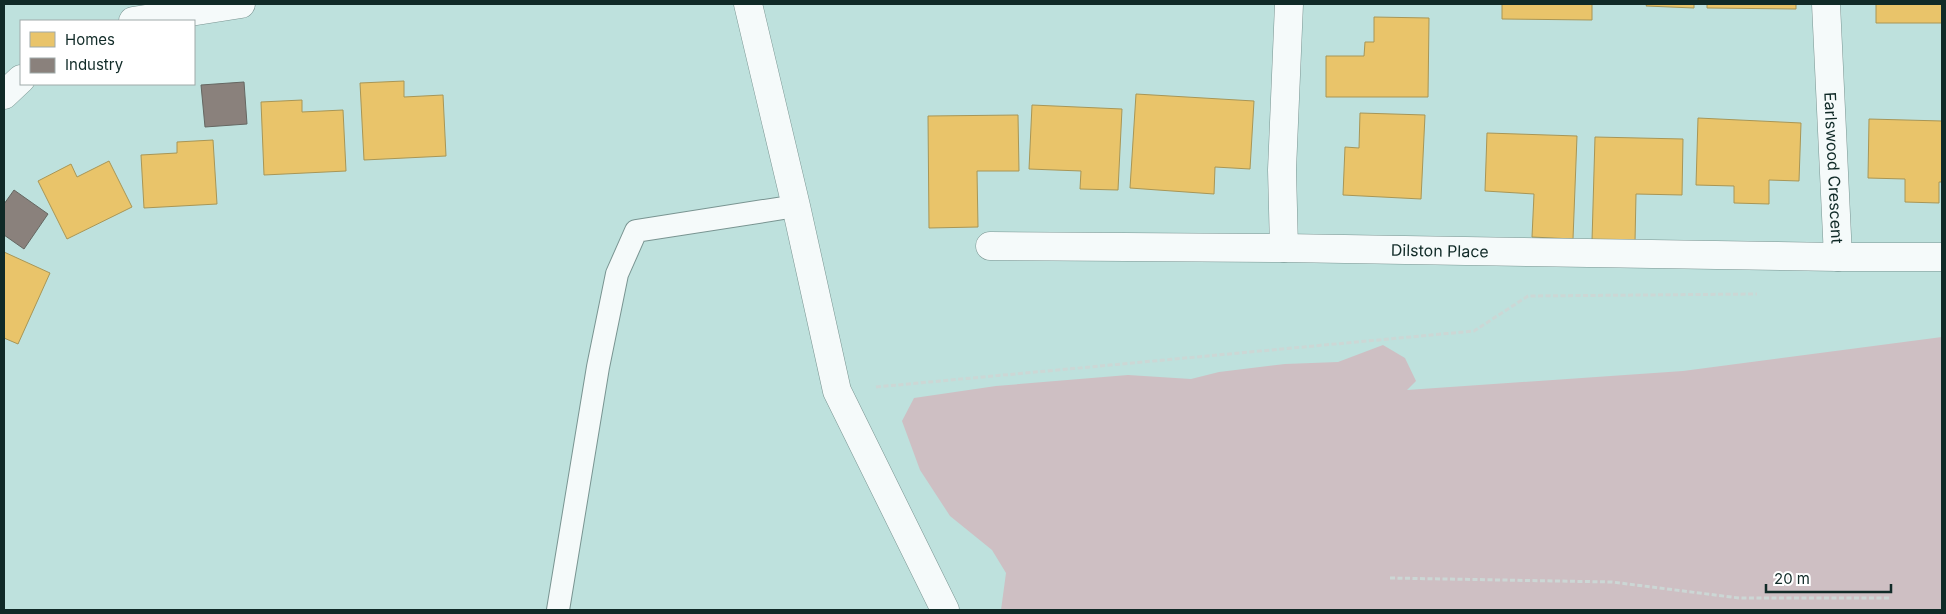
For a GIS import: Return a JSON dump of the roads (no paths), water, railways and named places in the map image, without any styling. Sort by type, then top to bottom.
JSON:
[{"type":"street","points":[[139,20],[241,4]]},
{"type":"street","points":[[748,4],[796,206],[837,391],[945,610]]},
{"type":"street","points":[[1284,248],[1282,170],[1289,4]]},
{"type":"street","name":"Earlswood Crescent","points":[[1826,4],[1838,257],[1942,257]]},
{"type":"street","points":[[4,95],[20,80]]},
{"type":"street","name":"Dilston Place","points":[[990,246],[1284,248],[1838,257]]},
{"type":"lane","points":[[558,610],[598,367],[617,274],[636,231],[796,206]]}]
